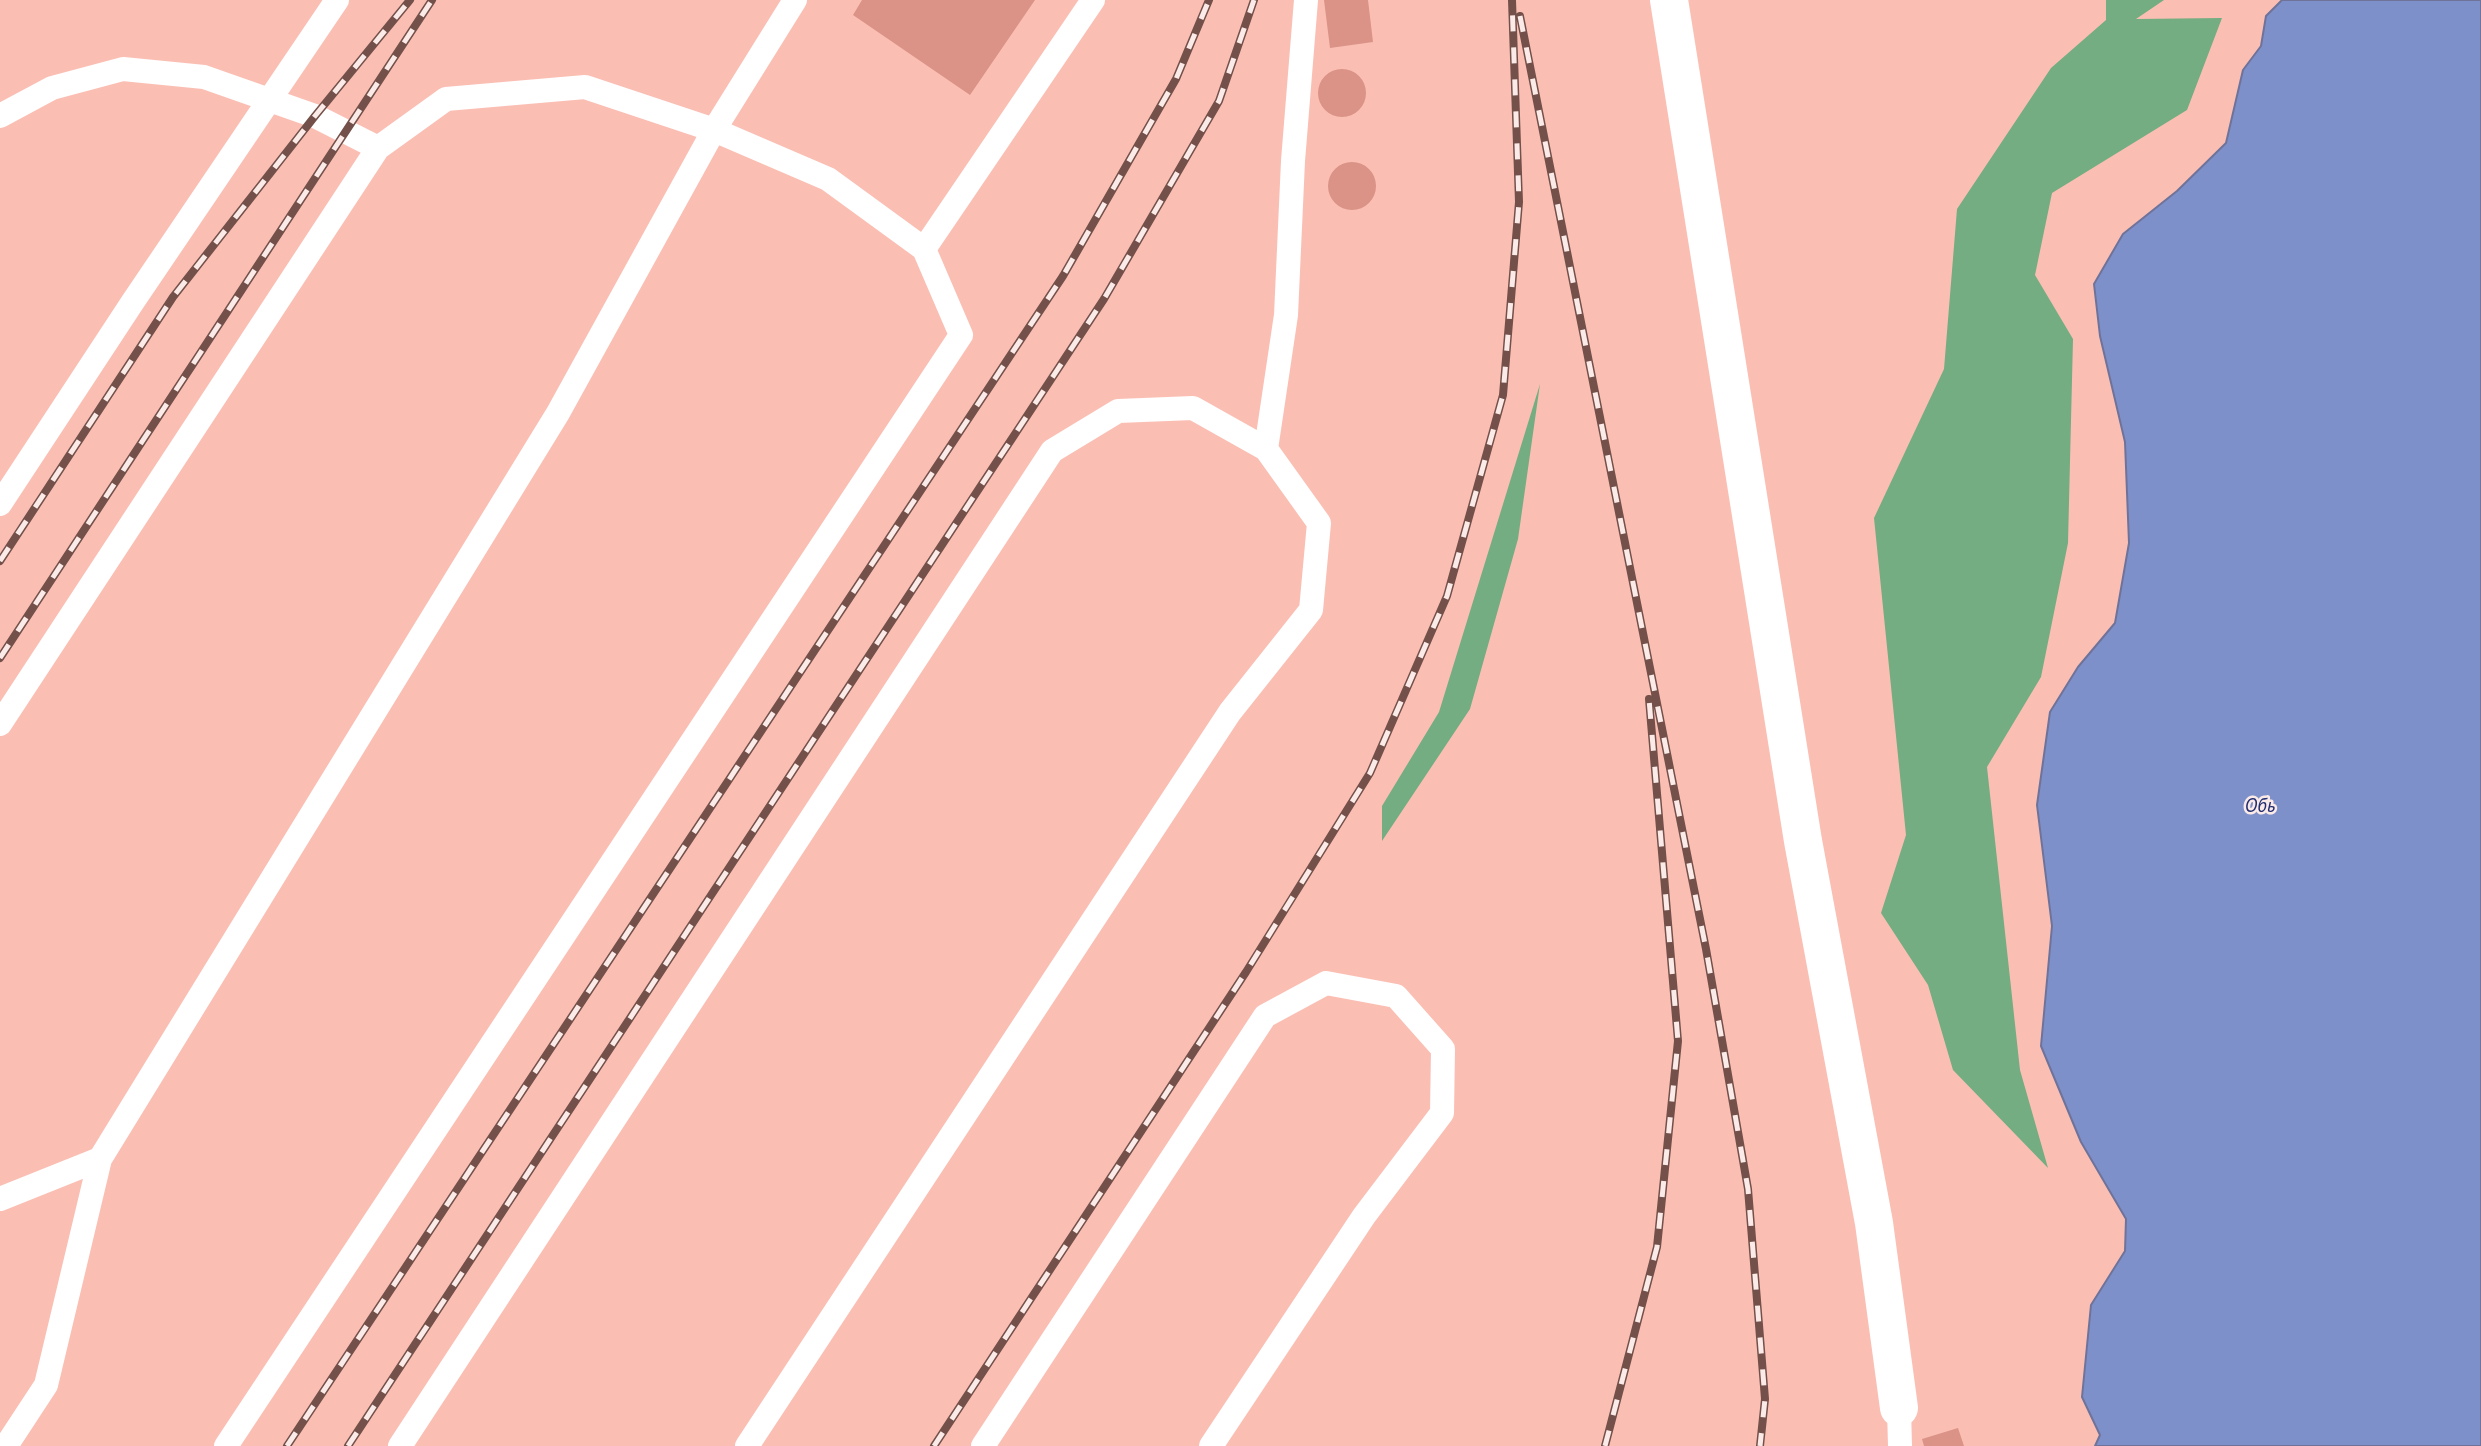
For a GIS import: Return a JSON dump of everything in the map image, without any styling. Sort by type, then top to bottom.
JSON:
[{"type":"street","points":[[1669,0],[1803,841],[1874,1223],[1899,1408]]},
{"type":"lane","points":[[0,503],[337,0]]},
{"type":"lane","points":[[6,1446],[46,1385],[100,1159],[558,413],[715,130],[795,0]]},
{"type":"lane","points":[[925,249],[1093,0]]},
{"type":"lane","points":[[1266,449],[1286,315],[1293,161],[1306,0]]},
{"type":"lane","points":[[0,116],[52,88],[122,69],[204,77],[315,116],[378,148]]},
{"type":"lane","points":[[0,724],[378,148],[446,99],[584,87],[715,130],[828,179],[925,249],[961,335],[226,1446]]},
{"type":"lane","points":[[400,1446],[1052,451],[1118,411],[1193,408],[1266,449],[1319,523],[1311,610],[1230,712],[747,1446]]},
{"type":"lane","points":[[983,1446],[1265,1016],[1326,983],[1396,996],[1443,1049],[1442,1113],[1364,1216],[1211,1446]]},
{"type":"lane","points":[[0,1199],[100,1159]]},
{"type":"lane","points":[[1899,1408],[1900,1446]]},
{"type":"green space","points":[[2106,0],[2164,0],[2136,19],[2222,18],[2187,110],[2052,193],[2035,275],[2073,339],[2068,543],[2041,677],[1987,767],[2020,1070],[2048,1168],[1953,1070],[1928,985],[1881,913],[1906,835],[1874,518],[1944,369],[1957,209],[2051,68],[2106,20]]},
{"type":"green space","points":[[1540,384],[1518,539],[1470,709],[1382,841],[1382,806],[1439,712]]},
{"type":"water","name":"Обь","points":[[2282,0],[2481,0],[2481,1446],[2095,1446],[2100,1435],[2082,1397],[2091,1305],[2125,1251],[2126,1219],[2081,1142],[2041,1046],[2052,926],[2037,805],[2050,712],[2078,667],[2115,623],[2129,543],[2125,442],[2100,336],[2094,284],[2123,234],[2177,191],[2226,143],[2243,70],[2261,46],[2266,16]]},
{"type":"building","points":[[862,0],[1035,0],[970,95],[853,15]]},
{"type":"building","points":[[1324,0],[1368,0],[1373,42],[1330,48]]},
{"type":"building","points":[[1342,69],[1359,76],[1366,93],[1359,110],[1342,117],[1325,110],[1318,93],[1325,76]]},
{"type":"building","points":[[1352,162],[1369,169],[1376,186],[1369,203],[1352,210],[1335,203],[1328,186],[1335,169]]},
{"type":"building","points":[[1958,1428],[1964,1446],[1924,1446],[1922,1439]]},
{"type":"railway","points":[[0,561],[173,297],[410,0]]},
{"type":"railway","points":[[0,658],[432,0]]},
{"type":"railway","points":[[287,1446],[1063,276],[1176,79],[1209,0]]},
{"type":"railway","points":[[348,1446],[1104,299],[1219,101],[1254,0]]},
{"type":"railway","points":[[934,1446],[1246,972],[1370,773],[1447,596],[1503,395],[1519,202],[1512,0]]},
{"type":"railway","points":[[1520,16],[1706,949],[1748,1189],[1765,1399],[1760,1446]]},
{"type":"railway","points":[[1605,1446],[1657,1247],[1678,1041],[1649,699]]}]
